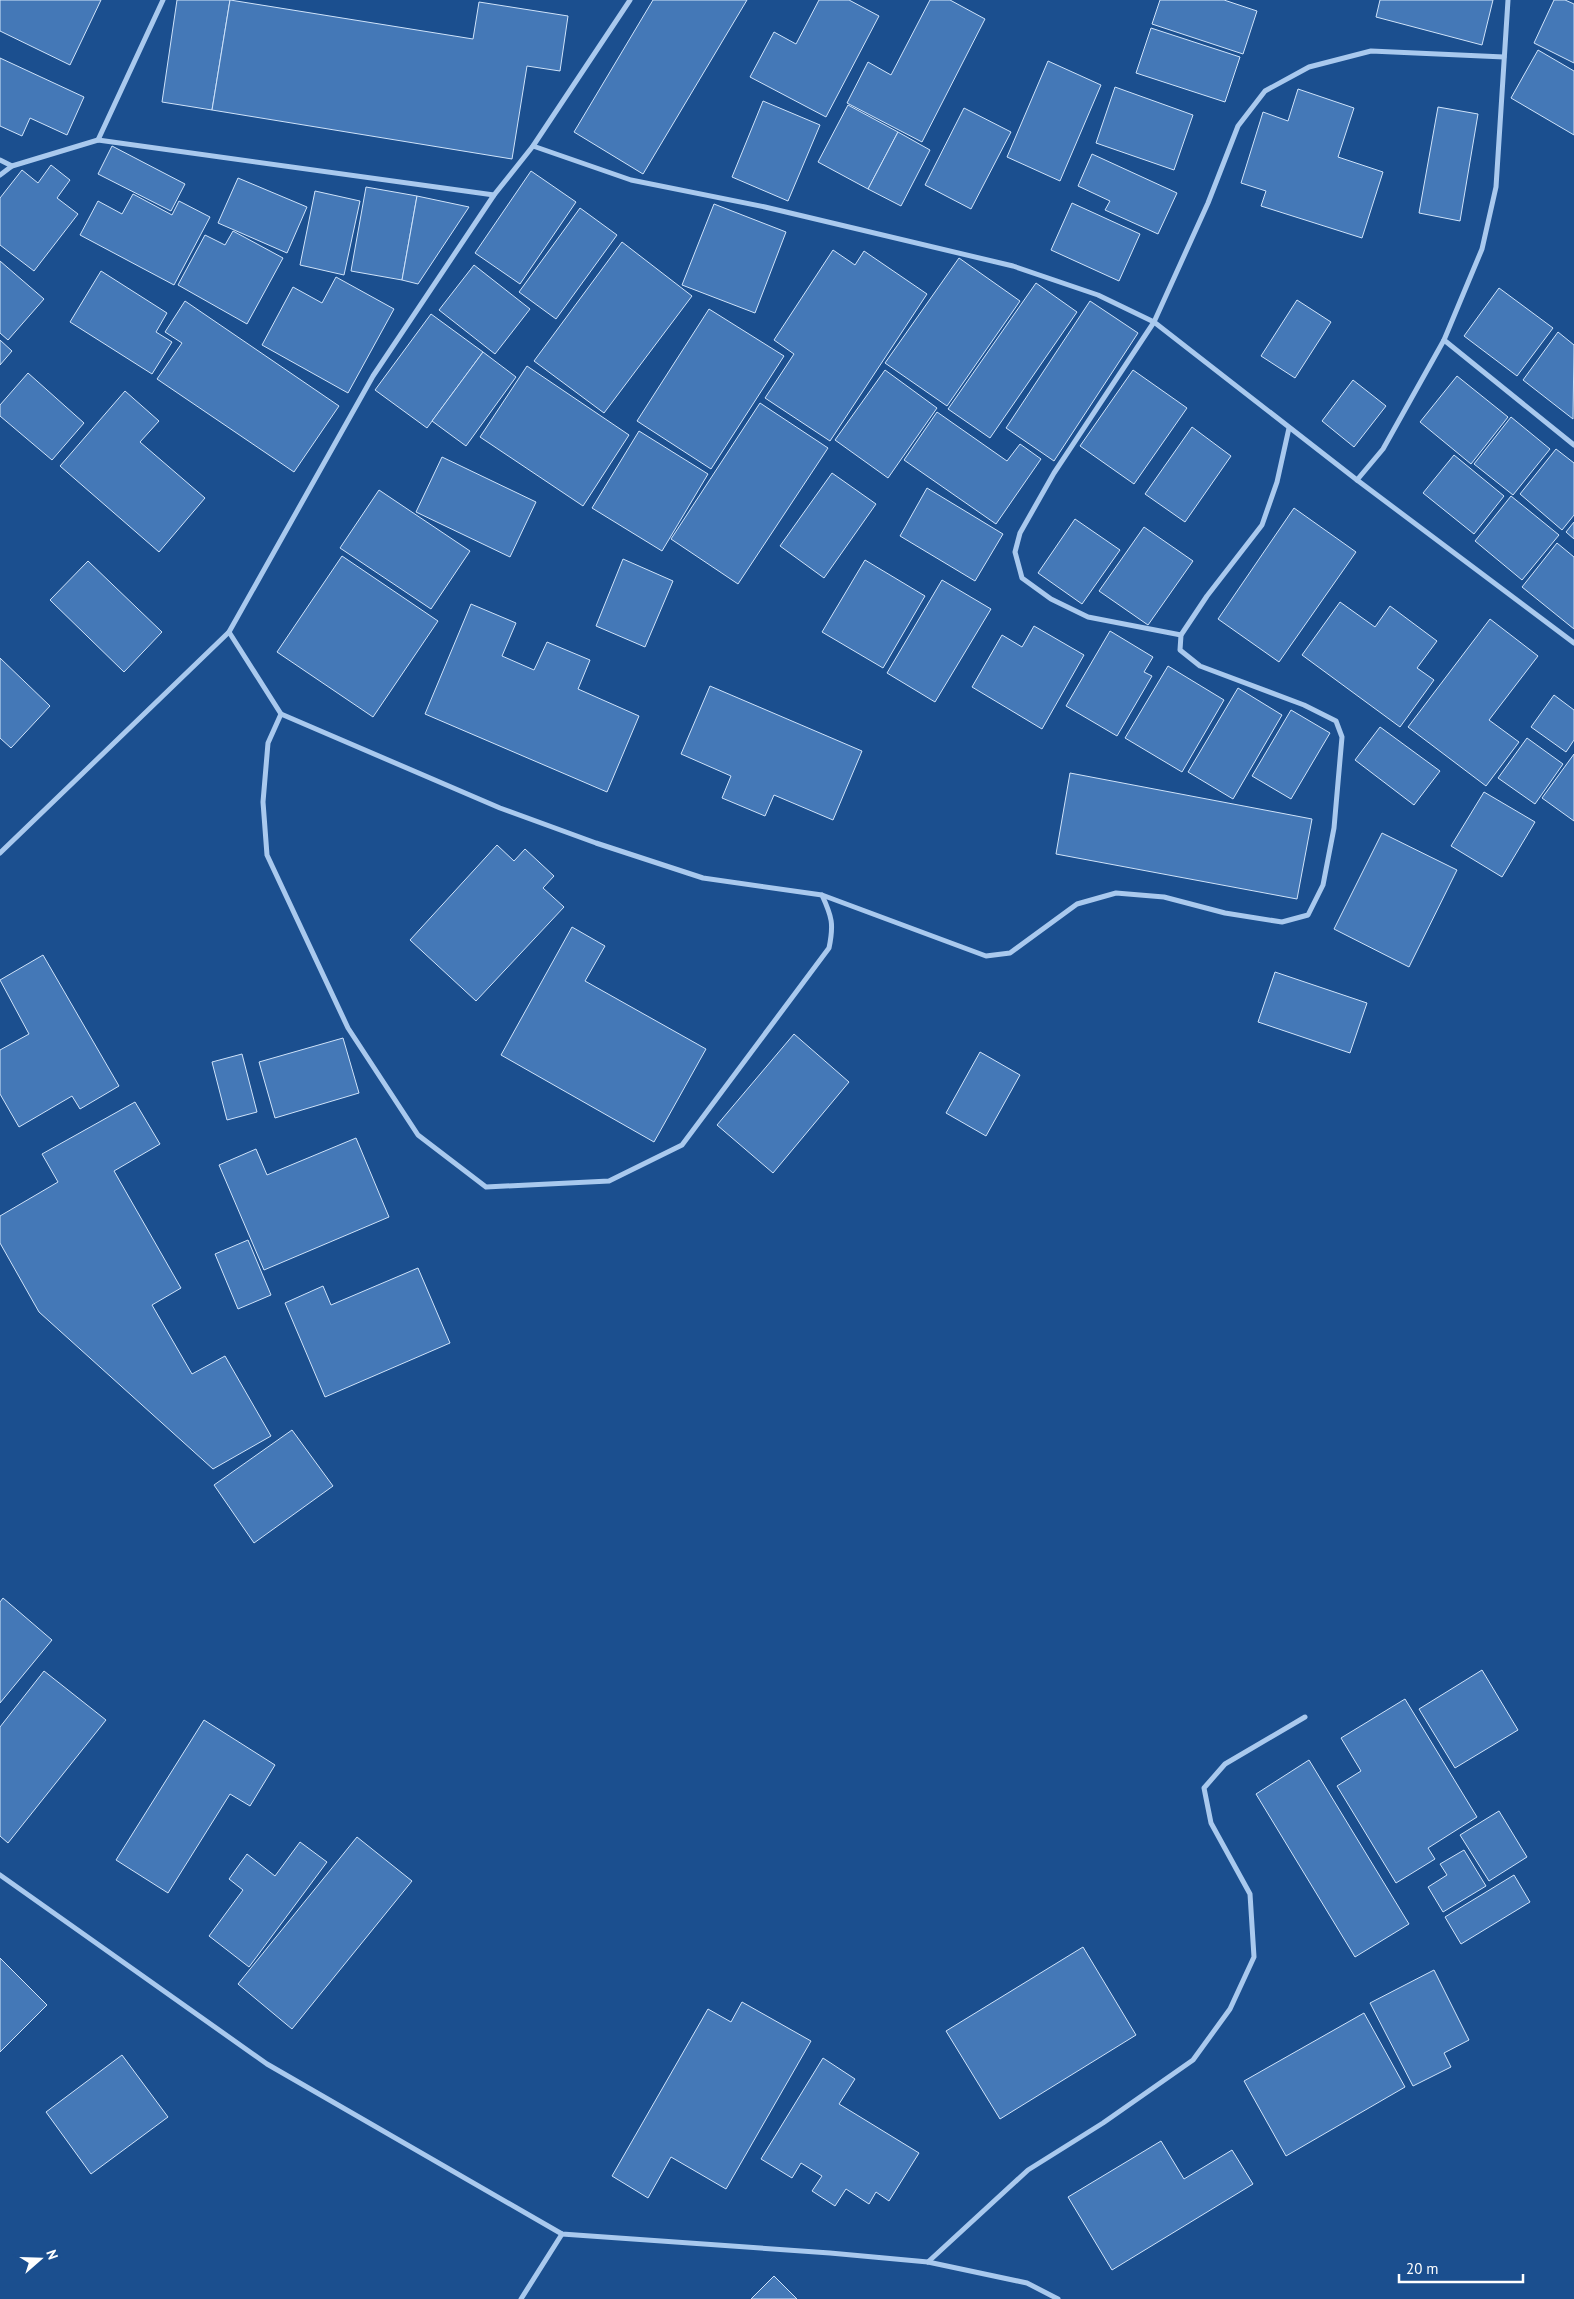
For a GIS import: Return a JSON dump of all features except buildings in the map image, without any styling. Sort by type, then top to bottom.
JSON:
[{"type":"street","points":[[98,140],[163,0]]},
{"type":"street","points":[[0,853],[229,632],[372,376],[494,195],[532,146],[630,0]]},
{"type":"street","points":[[1357,480],[1383,449],[1444,340],[1482,249],[1496,187],[1508,0]]},
{"type":"street","points":[[1181,635],[1088,616],[1051,599],[1022,578],[1016,552],[1020,532],[1054,473],[1154,322],[1208,203],[1238,126],[1266,91],[1309,68],[1371,51],[1504,57]]},
{"type":"street","points":[[0,175],[12,166],[98,140],[494,195]]},
{"type":"street","points":[[532,146],[631,180],[765,207],[1013,266],[1098,295],[1154,322],[1357,480],[1574,643]]},
{"type":"street","points":[[0,160],[12,166]]},
{"type":"street","points":[[1444,340],[1574,445]]},
{"type":"street","points":[[229,632],[281,714],[500,808],[596,843],[703,878],[822,895],[986,956],[1010,953],[1077,904],[1116,893],[1164,897],[1225,913],[1282,922],[1308,915],[1324,885],[1334,828],[1342,737],[1340,728],[1336,722],[1304,705],[1200,666],[1180,650],[1181,635],[1207,596],[1262,525],[1277,482],[1289,428]]},
{"type":"street","points":[[281,714],[268,743],[262,802],[267,855],[348,1028],[418,1135],[486,1187],[609,1181],[682,1145],[829,948],[833,929],[832,917],[822,895]]},
{"type":"street","points":[[928,2262],[1028,2170],[1103,2123],[1193,2060],[1230,2009],[1254,1957],[1250,1894],[1211,1823],[1204,1788],[1224,1764],[1305,1718]]},
{"type":"street","points":[[0,1874],[268,2064],[562,2234],[928,2262],[1027,2283],[1058,2299]]},
{"type":"street","points":[[522,2299],[562,2234]]}]
